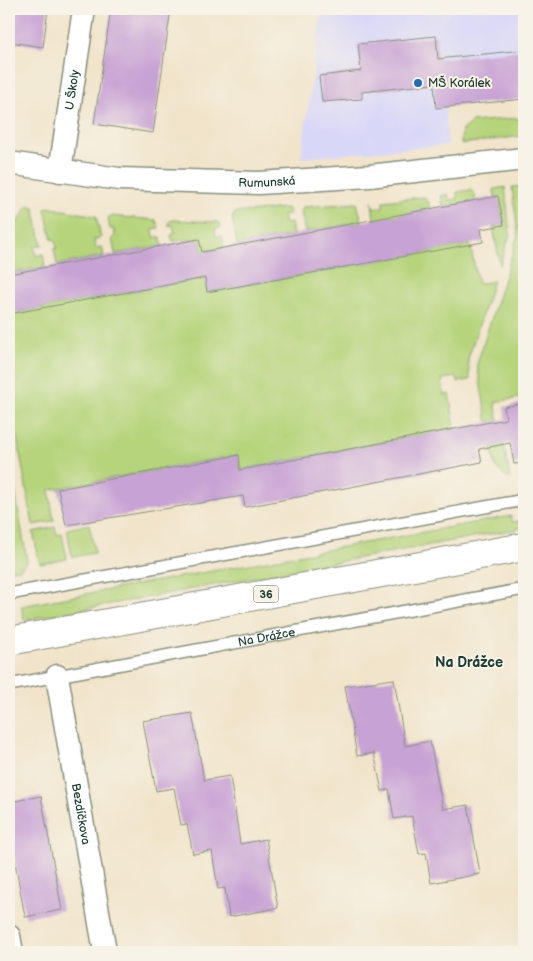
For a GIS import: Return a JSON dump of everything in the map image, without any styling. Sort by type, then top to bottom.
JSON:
[{"type":"main road","name":"36","points":[[9,641],[524,547]]},
{"type":"street","name":"U Školy","points":[[60,171],[84,9]]},
{"type":"street","name":"Rumunská","points":[[9,163],[119,179],[259,183],[369,176],[524,160]]},
{"type":"street","name":"Bezdíčkova","points":[[57,676],[105,952]]},
{"type":"street","points":[[9,936],[12,952]]},
{"type":"lane","points":[[9,594],[524,500]]},
{"type":"lane","name":"Na Drážce","points":[[9,685],[524,590]]},
{"type":"shaded area","name":"MŠ Korálek","points":[[322,9],[524,9],[524,99],[445,107],[448,145],[301,158]]},
{"type":"green space","points":[[518,118],[524,123],[523,136],[461,144],[462,130],[472,122]]},
{"type":"green space","points":[[524,186],[524,397],[495,402],[510,478],[506,478],[495,466],[490,439],[494,438],[491,421],[487,421],[477,364],[518,235],[512,187]]},
{"type":"green space","points":[[505,187],[510,234],[500,265],[493,227],[504,225],[498,196],[495,197],[494,189]]},
{"type":"green space","points":[[471,190],[475,194],[475,201],[443,207],[441,196],[448,194],[449,200],[457,199],[457,192]]},
{"type":"green space","points":[[424,197],[428,201],[430,209],[374,220],[372,202],[374,208],[383,207],[383,201]]},
{"type":"green space","points":[[357,203],[362,222],[305,232],[301,211],[303,207]]},
{"type":"green space","points":[[29,205],[34,207],[42,245],[34,247],[36,256],[43,254],[45,267],[9,274],[9,235]]},
{"type":"green space","points":[[47,207],[96,216],[101,238],[94,240],[96,248],[102,247],[104,256],[57,265],[54,249],[57,248],[55,239],[52,240],[45,209]]},
{"type":"green space","points":[[287,208],[290,214],[283,215],[285,224],[291,223],[293,235],[237,245],[232,218],[235,213]]},
{"type":"green space","points":[[110,216],[156,220],[159,228],[153,229],[154,237],[161,237],[162,246],[115,254],[112,238],[115,237],[114,229],[110,229],[108,218]]},
{"type":"green space","points":[[173,220],[218,222],[221,227],[215,229],[216,237],[222,236],[224,248],[202,252],[199,239],[173,241],[171,235],[175,234],[173,225],[169,226],[169,222]]},
{"type":"green space","points":[[470,244],[478,284],[493,281],[468,359],[470,380],[458,382],[456,377],[442,379],[444,395],[449,394],[455,428],[240,470],[238,455],[49,490],[54,521],[33,525],[9,395],[9,314],[205,278],[208,292]]},
{"type":"green space","points":[[9,455],[27,561],[20,569],[9,570]]},
{"type":"green space","points":[[511,516],[512,522],[520,521],[522,528],[24,620],[21,606]]},
{"type":"green space","points":[[89,524],[95,553],[72,557],[67,529]]},
{"type":"green space","points":[[55,527],[57,535],[62,533],[67,559],[40,564],[33,532]]},
{"type":"building","points":[[10,9],[48,9],[43,47],[9,42]]},
{"type":"building","points":[[111,9],[171,9],[153,133],[94,124]]},
{"type":"building","points":[[436,36],[438,59],[523,50],[524,99],[436,108],[434,84],[362,92],[362,99],[322,102],[319,76],[361,71],[358,44]]},
{"type":"building","points":[[498,196],[504,225],[481,229],[483,242],[207,292],[205,278],[9,314],[9,274],[199,239],[202,252]]},
{"type":"building","points":[[524,403],[524,463],[514,464],[510,443],[479,449],[482,462],[245,507],[243,496],[66,525],[58,489],[239,455],[240,470],[506,419],[504,407]]},
{"type":"building","points":[[394,679],[405,746],[430,741],[443,809],[468,805],[480,874],[431,883],[426,853],[419,854],[412,816],[394,819],[389,789],[382,791],[374,753],[357,756],[345,686]]},
{"type":"building","points":[[192,713],[204,780],[230,776],[240,844],[266,839],[278,908],[229,917],[225,888],[218,889],[212,851],[193,854],[187,824],[181,825],[174,788],[156,791],[143,721]]},
{"type":"building","points":[[41,796],[62,910],[25,917],[9,829],[9,802]]},
{"type":"place","name":"MŠ Korálek","points":[[418,83]]},
{"type":"district","name":"Na Drážce","points":[[469,662]]}]
